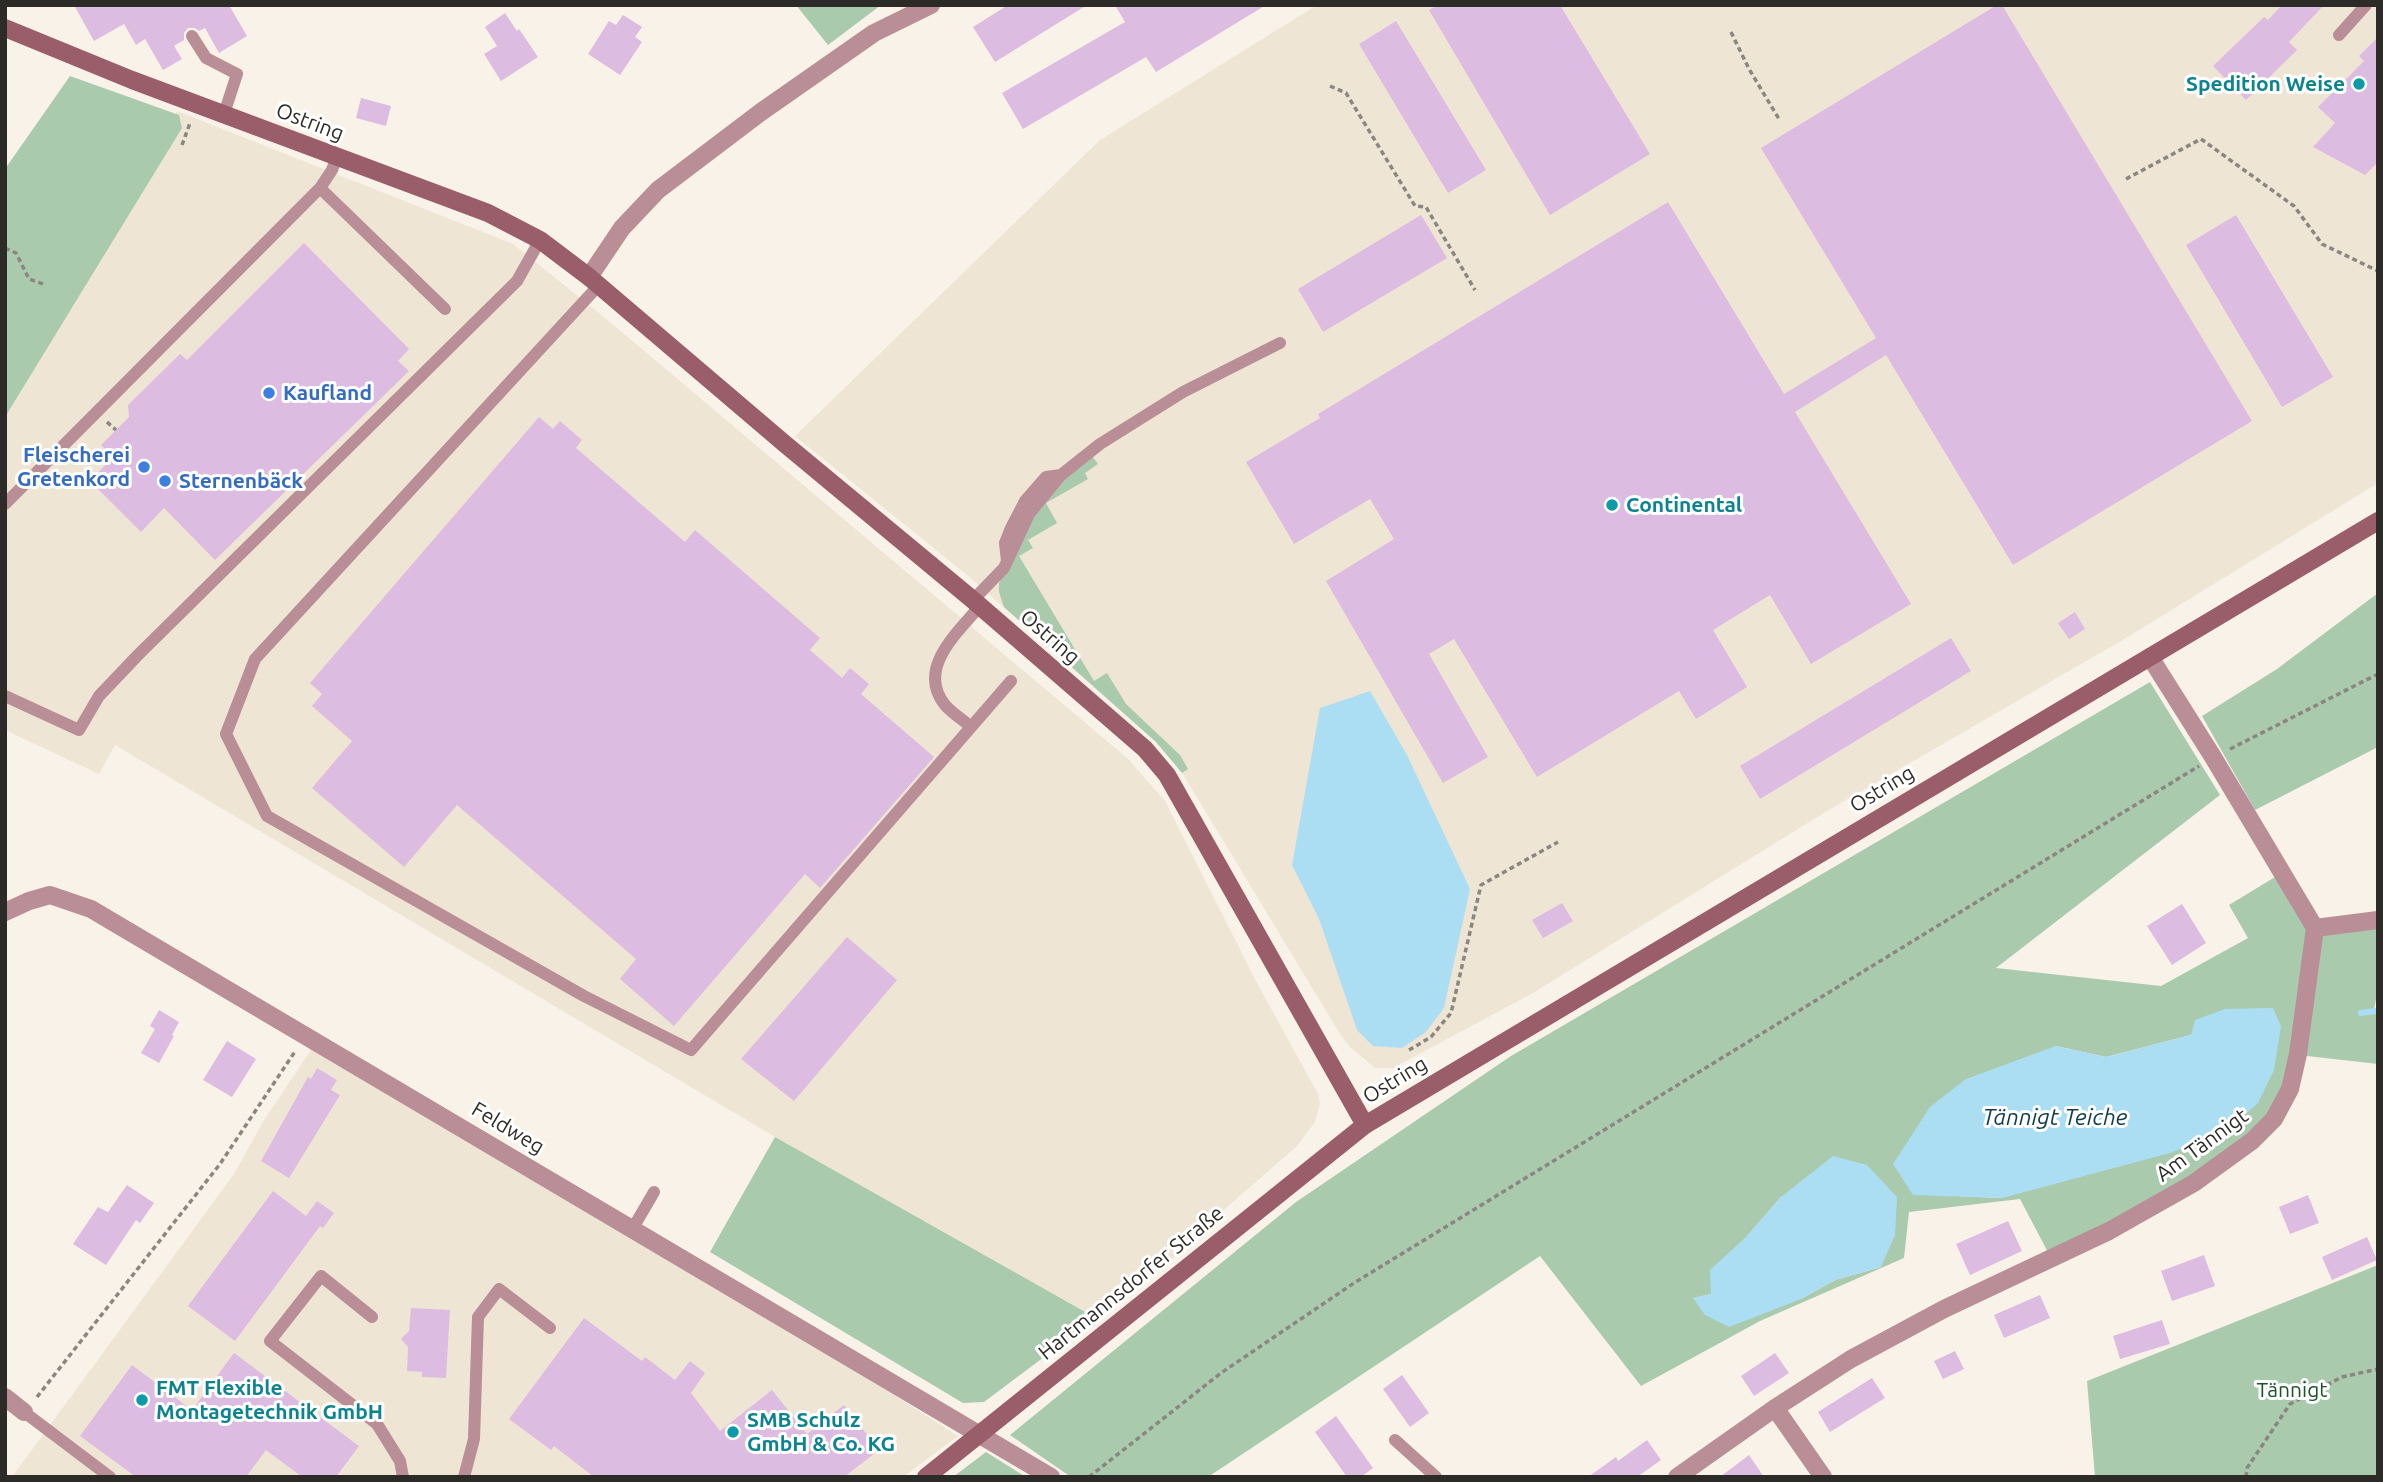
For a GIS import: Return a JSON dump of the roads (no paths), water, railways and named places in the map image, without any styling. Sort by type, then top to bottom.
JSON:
[{"type":"main road","name":"Ostring","points":[[5,28],[197,104],[488,213],[540,240],[594,281],[1146,749],[1167,775],[1365,1125],[2378,521]]},
{"type":"main road","name":"Hartmannsdorfer Straße","points":[[926,1477],[1365,1125]]},
{"type":"street","points":[[594,281],[622,228],[658,190],[761,112],[874,33],[931,5]]},
{"type":"street","points":[[2150,657],[2315,928],[2378,920]]},
{"type":"street","name":"Feldweg","points":[[5,912],[50,895],[91,909],[980,1434]]},
{"type":"street","name":"Am Tännigt","points":[[1677,1477],[1775,1408],[1851,1359],[1944,1309],[2109,1231],[2194,1183],[2252,1141],[2274,1119],[2290,1089],[2298,1055],[2315,928]]},
{"type":"street","points":[[5,1397],[24,1412]]},
{"type":"street","points":[[1775,1408],[1823,1477]]},
{"type":"street","points":[[980,1434],[1051,1477]]},
{"type":"lane","points":[[2339,35],[2366,5]]},
{"type":"lane","points":[[192,36],[206,58],[237,74],[224,114]]},
{"type":"lane","points":[[5,504],[320,188],[332,170],[337,156]]},
{"type":"lane","points":[[320,188],[445,309]]},
{"type":"lane","points":[[5,696],[79,730],[99,696],[138,655],[517,281],[540,240]]},
{"type":"lane","points":[[594,281],[255,659],[226,734],[267,816],[584,996],[691,1050],[1011,681]]},
{"type":"lane","points":[[971,727],[945,705],[935,687],[935,665],[948,642],[1004,568],[1007,561],[1005,543],[1025,501],[1046,477],[1061,475],[1100,444],[1183,392],[1280,343]]},
{"type":"lane","points":[[633,1228],[654,1192]]},
{"type":"lane","points":[[372,1317],[321,1276],[270,1341],[377,1424],[400,1461],[403,1477]]},
{"type":"lane","points":[[464,1477],[474,1439],[478,1317],[499,1289],[550,1328]]},
{"type":"lane","points":[[24,1412],[110,1477]]},
{"type":"lane","points":[[1395,1440],[1436,1477]]},
{"type":"water","points":[[1370,691],[1407,755],[1470,889],[1444,1008],[1426,1032],[1402,1048],[1373,1046],[1357,1030],[1319,919],[1292,865],[1320,708]]},
{"type":"water","name":"Tännigt Teiche","points":[[2273,1008],[2281,1026],[2274,1070],[2258,1103],[2224,1133],[2170,1153],[2002,1198],[1913,1195],[1893,1164],[1930,1107],[1966,1079],[2056,1046],[2106,1057],[2191,1035],[2195,1020],[2225,1009]]},
{"type":"water","points":[[1833,1156],[1867,1165],[1897,1197],[1895,1235],[1881,1267],[1835,1280],[1801,1299],[1729,1327],[1705,1315],[1693,1298],[1711,1294],[1710,1270],[1748,1235],[1781,1197]]},
{"type":"waterway","points":[[2361,1013],[2375,1011]]},
{"type":"place","name":"Spedition Weise","points":[[2359,84]]},
{"type":"place","name":"Kaufland","points":[[269,393]]},
{"type":"place","name":"Fleischerei Gretenkord","points":[[144,467]]},
{"type":"place","name":"Sternenbäck","points":[[165,481]]},
{"type":"place","name":"Continental","points":[[1612,505]]},
{"type":"place","name":"FMT Flexible Montagetechnik GmbH","points":[[142,1400]]},
{"type":"place","name":"SMB Schulz GmbH & Co. KG","points":[[733,1432]]},
{"type":"park label","name":"Tännigt","points":[[2292,1390]]}]
